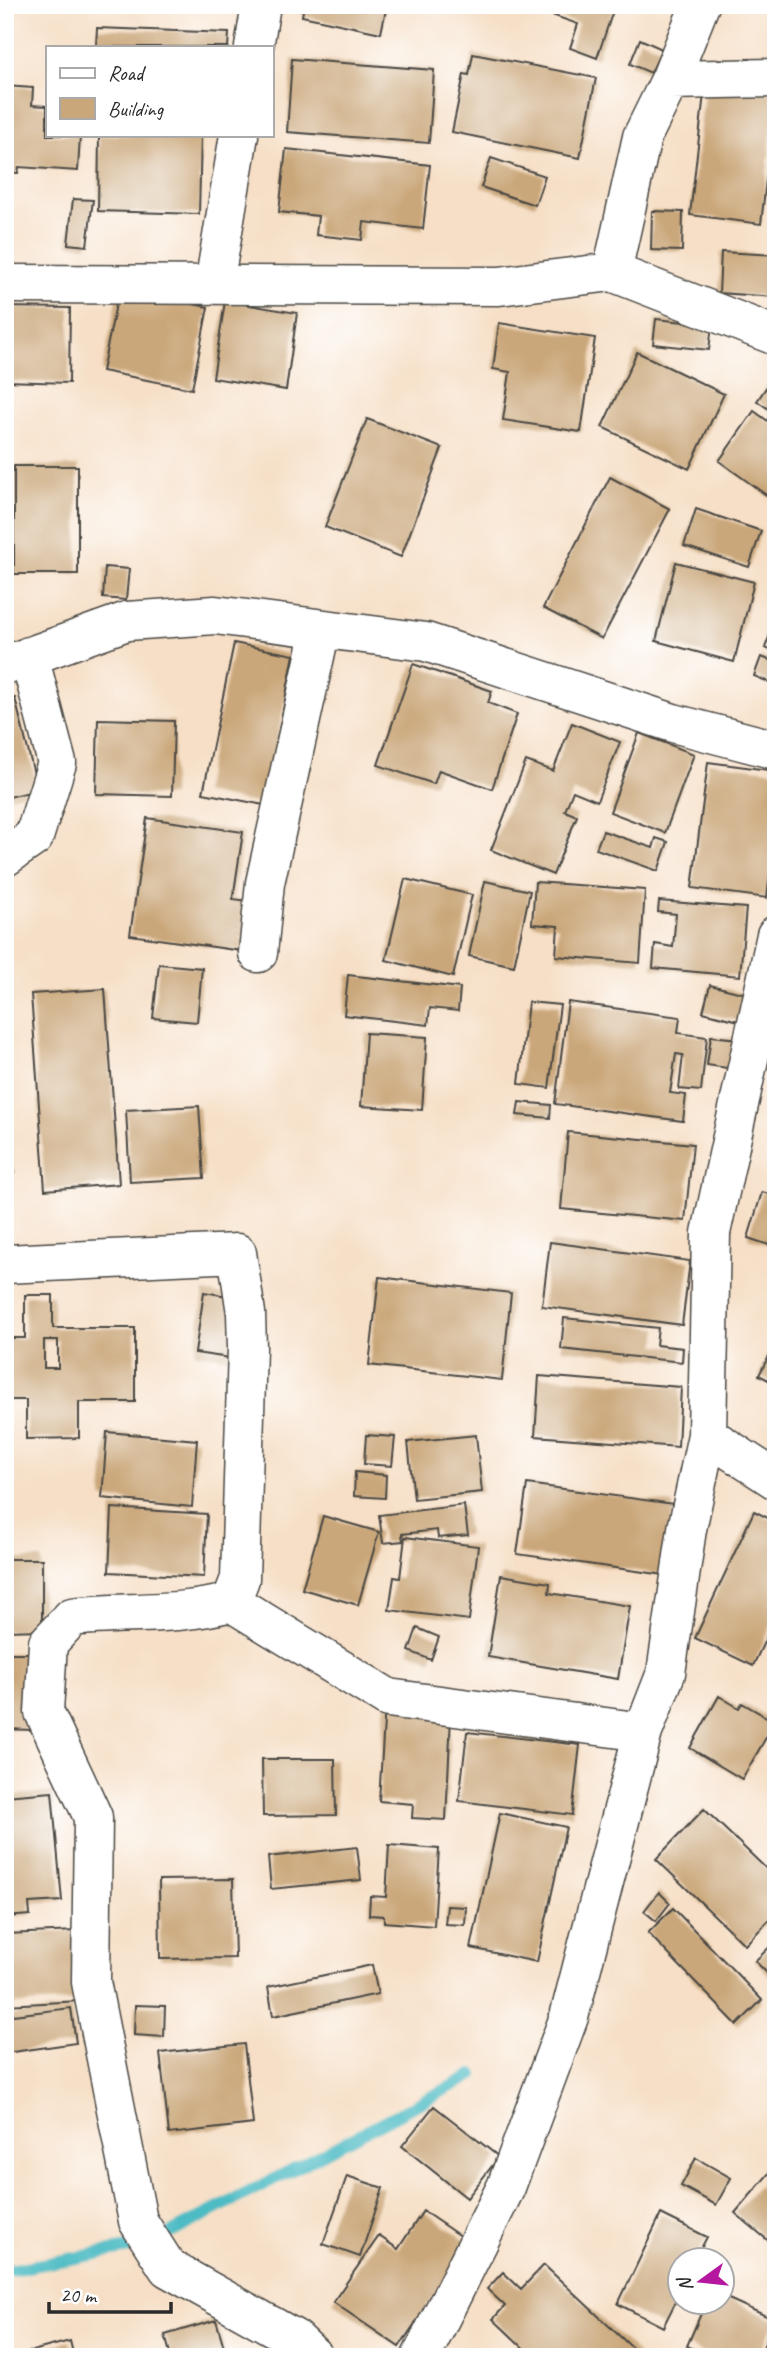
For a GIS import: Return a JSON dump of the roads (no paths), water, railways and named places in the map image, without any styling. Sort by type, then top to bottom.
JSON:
[{"type":"street","points":[[254,46],[261,5]]},
{"type":"street","points":[[612,272],[642,137],[670,80],[700,5]]},
{"type":"street","points":[[670,80],[776,78]]},
{"type":"street","points":[[214,285],[239,136]]},
{"type":"street","points":[[5,284],[499,286],[612,272],[776,336]]},
{"type":"street","points":[[5,857],[34,837],[57,763],[17,660],[127,621],[215,615],[426,642],[673,723],[776,750]]},
{"type":"street","points":[[257,953],[265,883],[321,629]]},
{"type":"street","points":[[421,2357],[506,2187],[569,2017],[643,1731],[666,1673],[687,1529],[707,1435],[711,1233],[776,935]]},
{"type":"street","points":[[5,1264],[237,1253],[246,1313],[247,1348],[240,1579],[231,1602]]},
{"type":"street","points":[[707,1435],[776,1480]]},
{"type":"street","points":[[314,2357],[295,2339],[168,2268],[138,2221],[91,1982],[93,1817],[44,1712],[48,1643],[72,1617],[117,1612],[201,1610],[231,1602],[388,1698],[643,1731]]},
{"type":"waterway","points":[[5,2271],[150,2244],[473,2075]]}]
